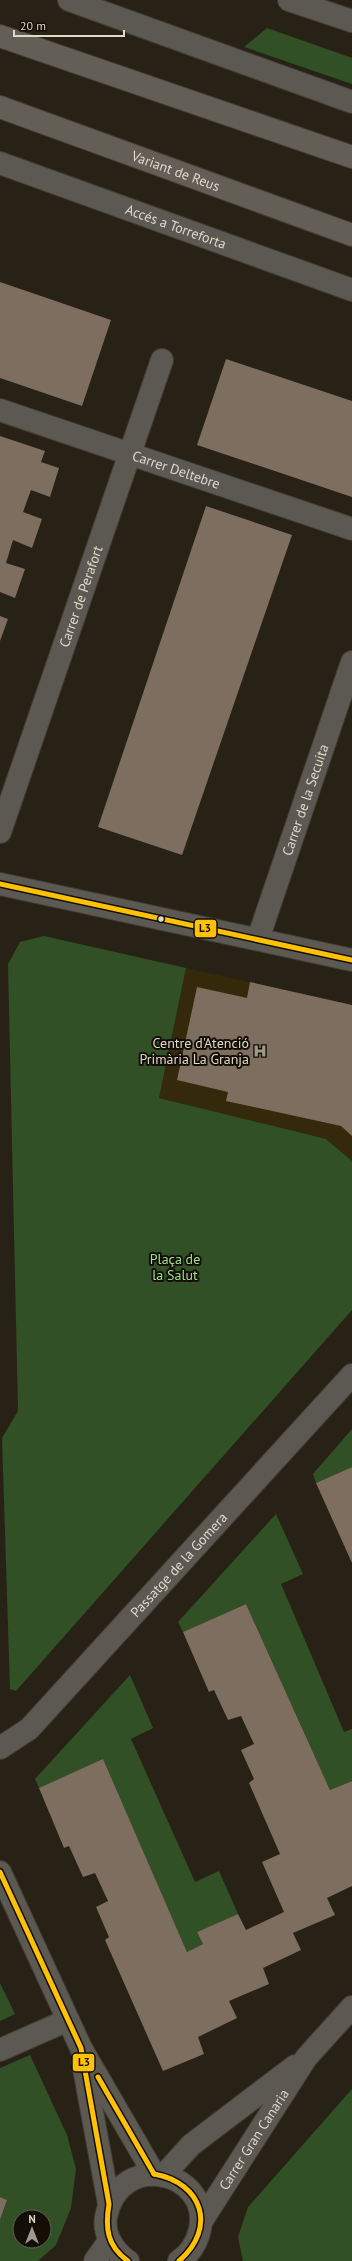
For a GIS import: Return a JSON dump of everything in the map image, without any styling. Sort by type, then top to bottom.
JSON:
[{"type":"highway","points":[[0,36],[352,157]]},
{"type":"highway","name":"Variant de Reus","points":[[0,107],[352,235]]},
{"type":"street","points":[[69,0],[89,3],[352,102]]},
{"type":"street","points":[[289,0],[352,21]]},
{"type":"street","name":"Accés a Torreforta","points":[[0,163],[352,290]]},
{"type":"street","name":"Carrer de Perafort","points":[[0,832],[162,360]]},
{"type":"street","name":"Carrer Deltebre","points":[[0,410],[352,529]]},
{"type":"street","name":"Carrer de la Secuita","points":[[258,939],[352,662]]},
{"type":"street","points":[[0,884],[352,960]]},
{"type":"street","name":"Passatge de la Gomera","points":[[0,1748],[29,1729],[352,1375]]},
{"type":"street","points":[[0,1872],[5,1899],[81,2048],[158,2175]]},
{"type":"street","name":"Carrer Gran Canaria","points":[[201,2222],[306,2058],[352,2007]]},
{"type":"street","points":[[0,2050],[68,2020]]},
{"type":"street","points":[[81,2048],[109,2204]]},
{"type":"street","name":"Carrer Gran Canaria","points":[[158,2175],[191,2145],[306,2058]]},
{"type":"street","points":[[128,2261],[120,2256],[109,2241],[105,2222],[109,2204],[119,2188],[135,2177],[158,2175],[173,2178],[188,2188],[198,2204],[201,2222],[198,2240],[188,2255],[179,2261]]},
{"type":"street","points":[[95,2261],[109,2241]]},
{"type":"shaded area","name":"Centre d'Atenció Primària La Granja","points":[[186,968],[352,1005],[352,1161],[326,1139],[159,1098]]},
{"type":"green space","points":[[267,28],[352,58],[352,84],[244,47]]},
{"type":"green space","name":"Plaça de la Salut","points":[[44,936],[186,968],[159,1098],[326,1139],[352,1161],[352,1310],[16,1691],[10,1689],[2,1438],[18,1411],[8,964],[20,942]]},
{"type":"green space","points":[[352,1429],[352,1467],[316,1483],[313,1474]]},
{"type":"green space","points":[[276,1514],[303,1574],[281,1584],[344,1732],[352,1729],[352,1781],[330,1790],[246,1604],[183,1632],[178,1622]]},
{"type":"green space","points":[[130,1675],[153,1728],[131,1739],[195,1882],[219,1871],[238,1914],[197,1932],[203,1944],[187,1952],[103,1760],[39,1788],[35,1779]]},
{"type":"green space","points":[[0,1983],[15,2014],[0,2021]]},
{"type":"green space","points":[[30,2055],[67,2135],[76,2169],[71,2208],[56,2245],[52,2249],[52,2209],[12,2209],[12,2249],[52,2249],[38,2261],[0,2261],[0,2220],[7,2200],[0,2197],[0,2068]]},
{"type":"green space","points":[[352,2089],[352,2261],[243,2261],[238,2237],[248,2207]]},
{"type":"building","points":[[0,282],[111,320],[82,406],[0,378]]},
{"type":"building","points":[[226,359],[352,401],[352,497],[197,445]]},
{"type":"building","points":[[0,436],[45,451],[41,462],[59,468],[50,497],[31,490],[23,512],[42,519],[32,548],[13,540],[6,563],[25,569],[15,598],[0,592]]},
{"type":"building","points":[[206,506],[292,535],[182,855],[98,827]]},
{"type":"building","points":[[0,616],[8,619],[0,641]]},
{"type":"building","name":"Centre d'Atenció Primària La Granja","points":[[250,982],[352,1005],[352,1136],[341,1126],[226,1101],[228,1092],[177,1080],[197,987],[247,998]]},
{"type":"building","points":[[352,1467],[352,1563],[316,1483]]},
{"type":"building","points":[[246,1604],[330,1790],[352,1781],[352,1886],[327,1898],[335,1915],[293,1933],[301,1950],[263,1968],[269,1984],[229,2001],[237,2018],[198,2037],[204,2054],[163,2071],[105,1940],[109,1937],[96,1907],[108,1901],[95,1873],[83,1877],[69,1846],[64,1848],[39,1788],[103,1759],[187,1952],[203,1944],[197,1932],[238,1914],[246,1930],[284,1912],[262,1862],[280,1854],[249,1783],[254,1779],[241,1750],[254,1744],[241,1716],[228,1720],[214,1690],[209,1692],[183,1632]]},
{"type":"building","points":[[0,2197],[7,2200],[0,2220]]},
{"type":"transit line","name":"L3","points":[[0,884],[352,960]]},
{"type":"transit line","name":"L3","points":[[0,1872],[81,2048],[109,2204],[107,2221],[109,2236],[116,2249],[128,2261]]},
{"type":"transit line","name":"L3","points":[[98,2077],[154,2174]]},
{"type":"transit line","name":"L3","points":[[154,2174],[171,2179],[184,2187],[193,2197],[199,2208],[201,2221],[198,2235],[191,2248],[179,2261]]},
{"type":"place","name":"Centre d'Atenció Primària La Granja","points":[[260,1051]]}]
